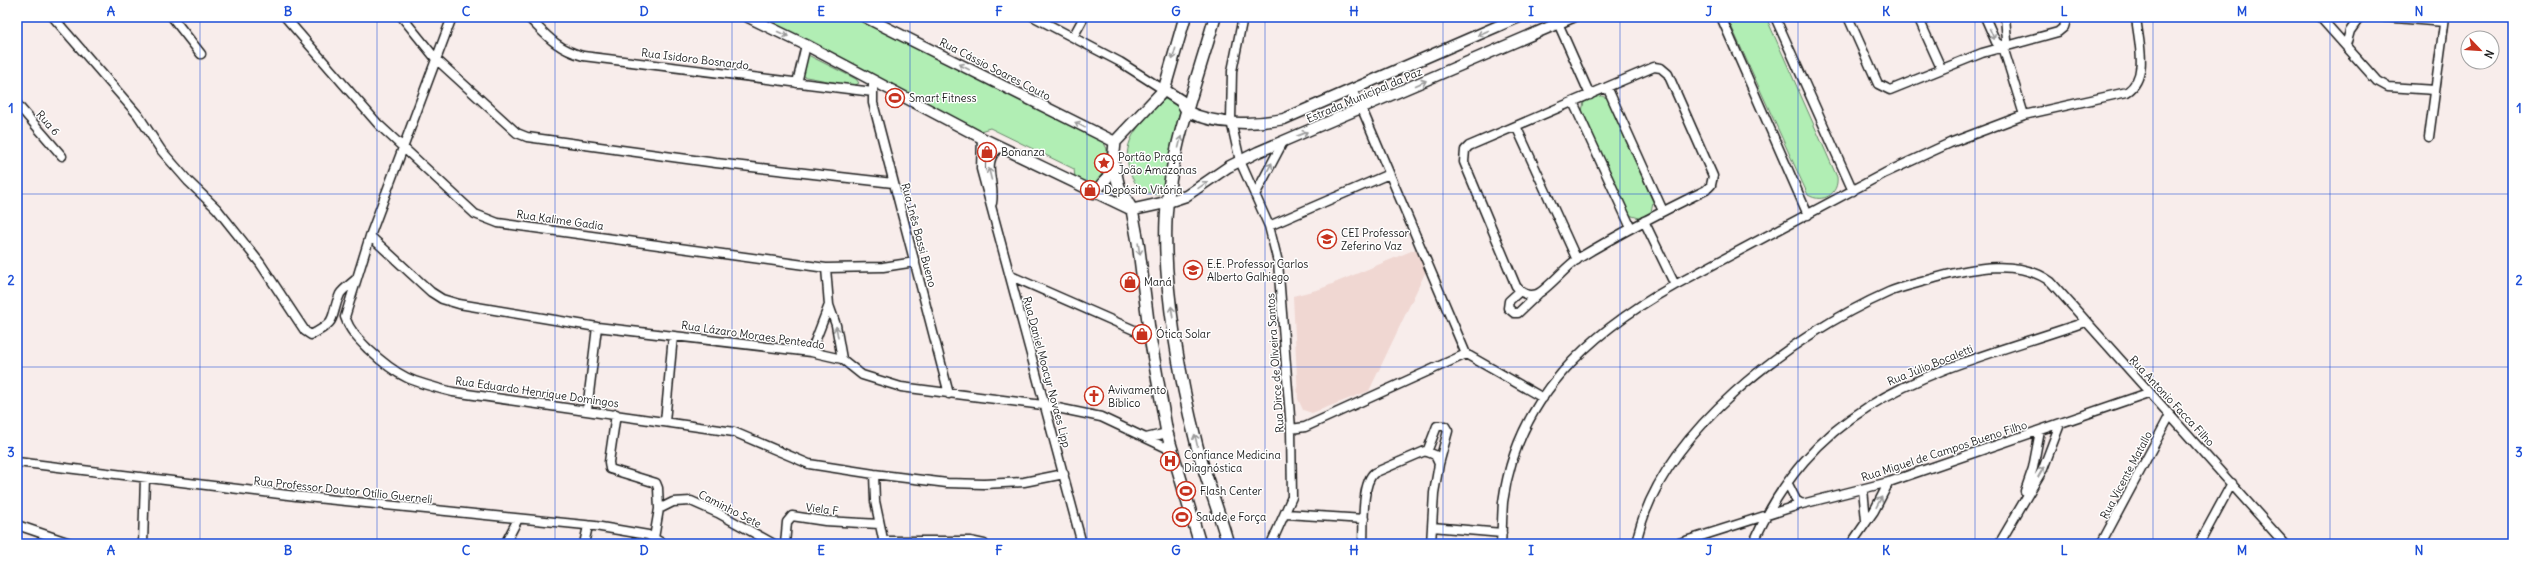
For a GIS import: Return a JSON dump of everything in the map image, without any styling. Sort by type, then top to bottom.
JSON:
[{"type":"main road","points":[[1185,17],[1164,90],[1115,142],[1112,162],[1119,187],[1132,210],[1150,337],[1167,433],[1200,544]]},
{"type":"main road","points":[[1214,17],[1175,160],[1168,202],[1166,258],[1179,358],[1198,447],[1228,544]]},
{"type":"main road","points":[[1164,90],[1181,101],[1188,112]]},
{"type":"main road","points":[[1132,210],[1168,202]]},
{"type":"street","points":[[53,17],[138,115],[162,150],[188,181],[217,209],[260,263],[305,331],[311,335],[326,328],[335,316],[340,293],[356,279]]},
{"type":"street","points":[[172,17],[201,54]]},
{"type":"street","name":"Rua Kalime Gadia","points":[[285,17],[357,101],[402,146],[475,214],[498,223],[826,268],[883,267],[915,262]]},
{"type":"street","points":[[402,17],[436,59],[517,133],[527,137],[722,164],[893,183]]},
{"type":"street","name":"Rua Eduardo Henrique Domingos","points":[[452,17],[402,146],[370,236],[345,317],[349,328],[389,369],[418,383],[453,392],[734,432],[809,464],[947,483],[984,484],[1024,482],[1064,474]]},
{"type":"street","name":"Rua Isidoro Bosnardo","points":[[528,17],[555,44],[566,51],[583,56],[873,92]]},
{"type":"street","points":[[748,17],[806,45],[982,138],[1094,194],[1132,210]]},
{"type":"street","name":"Rua Cássio Soares Couto","points":[[865,17],[1115,142]]},
{"type":"street","points":[[1034,17],[1143,75],[1164,90]]},
{"type":"street","points":[[1073,37],[1084,17]]},
{"type":"street","name":"Rua Dirce de Oliveira Santos","points":[[1243,17],[1232,70],[1230,121],[1240,161],[1269,226],[1281,284],[1291,430],[1292,497],[1286,514],[1271,544]]},
{"type":"street","name":"Estrada Municipal da Paz","points":[[1188,112],[1211,121],[1264,122],[1284,119],[1352,91],[1519,17]]},
{"type":"street","name":"Estrada Municipal da Paz","points":[[1168,202],[1186,196],[1228,167],[1240,161],[1362,109],[1557,20],[1573,17]]},
{"type":"street","points":[[1721,17],[1808,214]]},
{"type":"street","points":[[1775,17],[1853,191]]},
{"type":"street","points":[[1848,17],[1878,84],[1883,89],[1894,90],[1941,68],[2003,47],[2062,30],[2067,17]]},
{"type":"street","points":[[1918,17],[1941,68]]},
{"type":"street","points":[[1985,17],[1996,42],[2003,47],[2024,115]]},
{"type":"street","points":[[2003,47],[2007,40],[2005,17]]},
{"type":"street","points":[[1501,544],[1503,502],[1510,471],[1527,426],[1543,398],[1568,365],[1606,329],[1641,305],[1675,285],[1808,214],[1931,152],[2024,115],[2121,94],[2132,89],[2138,81],[2141,71],[2136,17]]},
{"type":"street","points":[[2320,17],[2369,73],[2382,84],[2435,90]]},
{"type":"street","points":[[2346,45],[2350,31],[2360,17]]},
{"type":"street","points":[[2384,17],[2445,20],[2428,137]]},
{"type":"street","points":[[1557,20],[1590,94]]},
{"type":"street","points":[[797,83],[806,45]]},
{"type":"street","points":[[1520,291],[1509,301],[1508,308],[1514,313],[1518,313],[1577,260],[1631,228],[1706,190],[1713,176],[1668,74],[1661,68],[1654,67],[1469,146],[1463,156],[1520,291],[1531,295],[1539,293]]},
{"type":"street","name":"Rua Inês Bassi Bueno","points":[[873,81],[873,103],[949,394]]},
{"type":"street","points":[[1607,87],[1663,211]]},
{"type":"street","points":[[1352,91],[1362,109],[1466,354],[1543,398]]},
{"type":"street","points":[[1573,102],[1631,228]]},
{"type":"street","name":"Rua 6","points":[[17,104],[62,156]]},
{"type":"street","points":[[1516,126],[1577,260]]},
{"type":"street","name":"Rua Daniel Moacyr Novaes Lipp","points":[[982,138],[980,161],[991,206],[1011,276],[1043,405],[1064,474],[1082,544]]},
{"type":"street","points":[[1255,195],[1283,142]]},
{"type":"street","name":"Rua Daniel Moacyr Novaes Lipp","points":[[991,206],[993,184],[988,165],[990,158],[1000,147]]},
{"type":"street","points":[[1094,194],[1107,178],[1112,162]]},
{"type":"street","points":[[1269,226],[1389,174]]},
{"type":"street","points":[[1644,221],[1675,285]]},
{"type":"street","name":"Rua Lázaro Moraes Penteado","points":[[370,236],[431,292],[442,299],[459,304],[597,327],[811,352],[842,359],[862,375],[873,380],[949,394],[1043,405],[1101,417],[1171,450]]},
{"type":"street","points":[[826,268],[829,305],[836,325],[842,359]]},
{"type":"street","name":"Rua Antonio Facca Filho","points":[[1636,544],[1649,504],[1678,455],[1726,398],[1786,349],[1839,316],[1890,292],[1960,271],[2008,268],[2041,275],[2051,282],[2148,393],[2232,483],[2285,544]]},
{"type":"street","points":[[1011,276],[1134,328],[1150,337]]},
{"type":"street","points":[[811,352],[829,305]]},
{"type":"street","name":"Rua Júlio Bocaletti","points":[[1753,544],[1766,515],[1807,456],[1836,429],[1896,389],[1962,361],[2085,322]]},
{"type":"street","points":[[1134,328],[1148,324]]},
{"type":"street","points":[[587,410],[597,327]]},
{"type":"street","points":[[665,422],[673,336]]},
{"type":"street","points":[[1291,430],[1305,427],[1466,354]]},
{"type":"street","name":"Rua Miguel de Campos Bueno Filho","points":[[1676,544],[1802,504],[1889,482],[2148,393]]},
{"type":"street","points":[[616,414],[609,462],[610,469],[656,483],[658,488],[659,509],[651,539]]},
{"type":"street","name":"Rua Vicente Matallo","points":[[2101,544],[2170,416]]},
{"type":"street","points":[[1999,544],[2020,505],[2043,469],[2060,424]]},
{"type":"street","points":[[1427,452],[1437,426],[1445,426],[1448,431],[1439,464],[1434,493],[1431,544]]},
{"type":"street","points":[[2020,505],[2033,468],[2040,431]]},
{"type":"street","points":[[1146,438],[1167,433]]},
{"type":"street","points":[[1363,544],[1366,485],[1371,476],[1421,452],[1427,452],[1435,455],[1439,464]]},
{"type":"street","name":"Rua Professor Doutor Otílio Guerneli","points":[[17,462],[145,478],[588,526],[651,539],[664,544]]},
{"type":"street","points":[[874,474],[879,524],[884,543],[970,541],[984,544]]},
{"type":"street","points":[[143,544],[145,478]]},
{"type":"street","points":[[1851,544],[1866,520],[1874,511],[1889,482]]},
{"type":"street","points":[[2199,544],[2232,483]]},
{"type":"street","points":[[1788,484],[1796,500],[1802,504]]},
{"type":"street","points":[[1863,489],[1866,520]]},
{"type":"street","name":"Caminho Sete","points":[[659,509],[673,502],[691,501],[718,513],[774,544]]},
{"type":"street","points":[[1286,514],[1364,519]]},
{"type":"street","name":"Viela F","points":[[785,544],[787,522],[792,516],[825,522],[879,524]]},
{"type":"street","points":[[505,544],[518,519]]},
{"type":"street","points":[[17,525],[73,544]]},
{"type":"street","points":[[584,544],[588,526]]},
{"type":"street","points":[[1432,526],[1502,532]]},
{"type":"shaded area","points":[[1416,249],[1426,271],[1369,391],[1312,413],[1303,410],[1298,399],[1293,296],[1320,289]]},
{"type":"green space","points":[[753,17],[853,17],[1103,141],[1107,149],[1104,173],[1097,182],[1092,183],[1075,178],[1074,169],[990,128],[980,131]]},
{"type":"green space","points":[[1727,17],[1766,17],[1837,177],[1837,183],[1833,193],[1829,196],[1824,198],[1814,198],[1808,195]]},
{"type":"green space","points":[[806,54],[856,79],[859,83],[854,86],[801,76]]},
{"type":"green space","points":[[1599,95],[1607,98],[1653,202],[1651,212],[1639,218],[1629,215],[1582,111],[1584,102]]},
{"type":"green space","points":[[1165,99],[1172,100],[1180,110],[1166,188],[1157,195],[1140,188],[1137,185],[1130,172],[1127,160],[1130,140],[1135,131]]},
{"type":"place","name":"Smart Fitness","points":[[895,98]]},
{"type":"place","name":"Bonanza","points":[[987,152]]},
{"type":"place","name":"Portão Praça João Amazonas","points":[[1104,163]]},
{"type":"place","name":"Depósito Vitória","points":[[1090,190]]},
{"type":"place","name":"CEI Professor Zeferino Vaz","points":[[1327,239]]},
{"type":"place","name":"E.E. Professor Carlos Alberto Galhiego","points":[[1193,270]]},
{"type":"place","name":"Maná","points":[[1130,282]]},
{"type":"place","name":"Ótica Solar","points":[[1142,334]]},
{"type":"place","name":"Avivamento Bíblico","points":[[1094,396]]},
{"type":"place","name":"Confiance Medicina Diagnóstica","points":[[1170,461]]},
{"type":"place","name":"Flash Center","points":[[1186,491]]},
{"type":"place","name":"Saude e Força","points":[[1182,517]]}]
